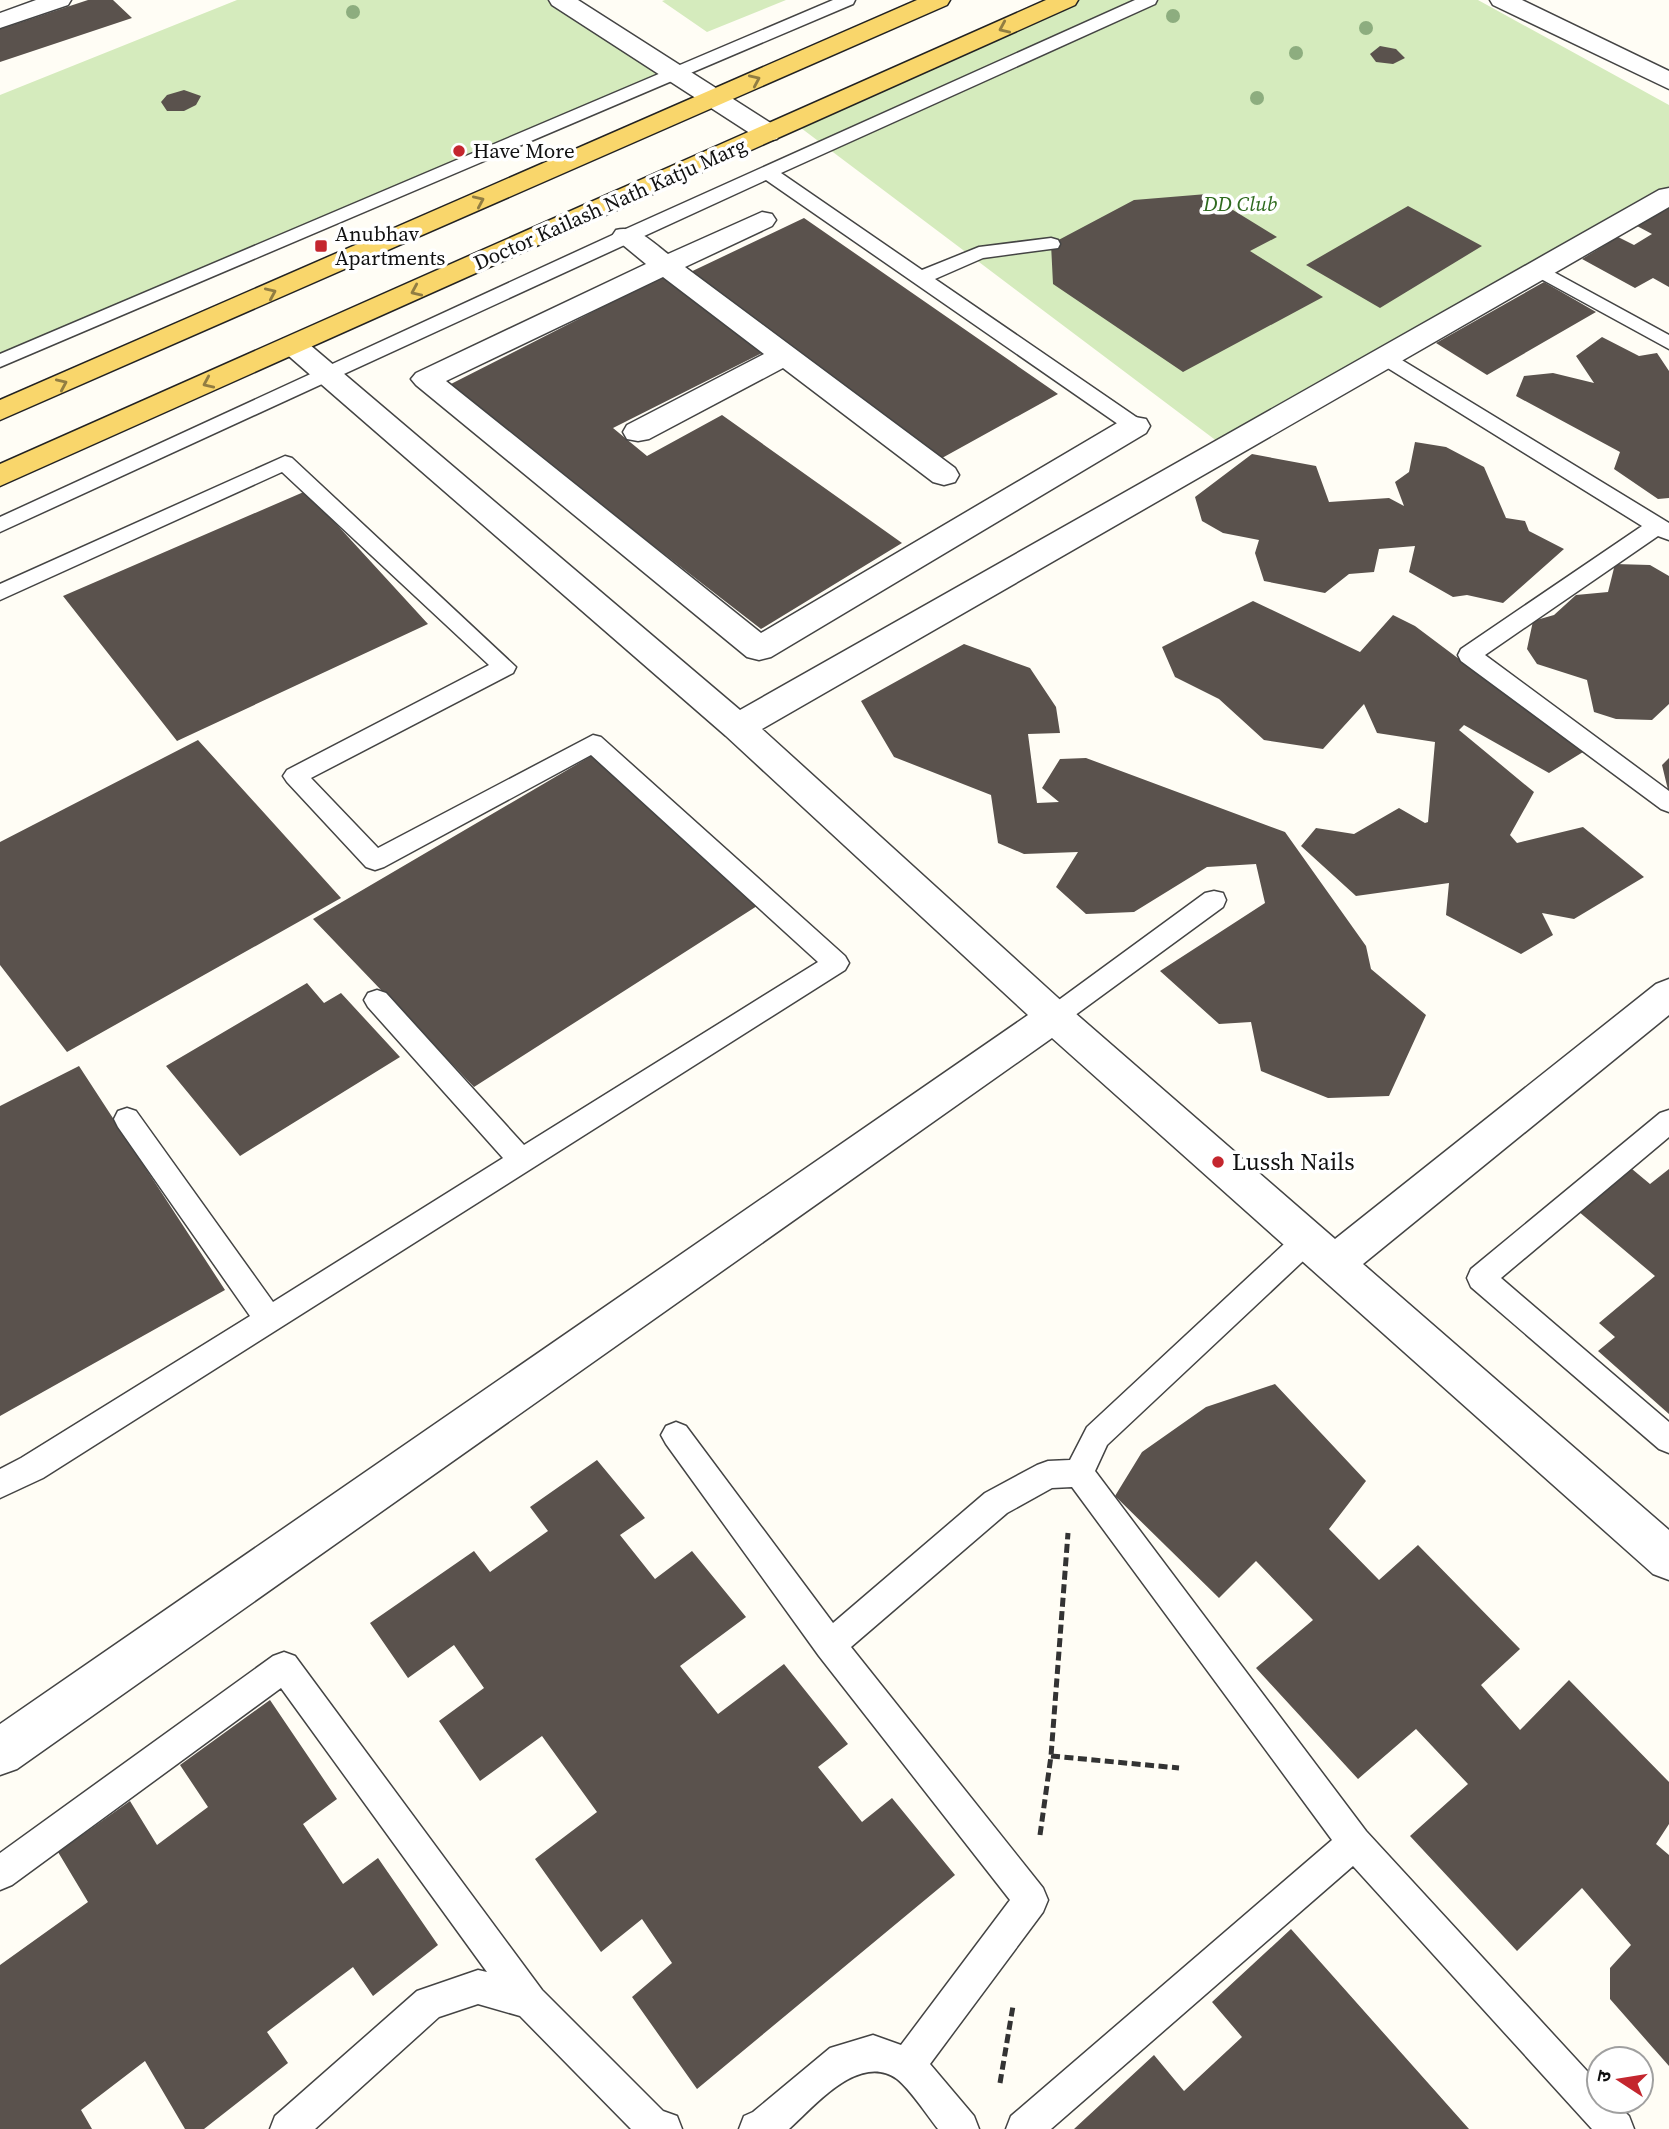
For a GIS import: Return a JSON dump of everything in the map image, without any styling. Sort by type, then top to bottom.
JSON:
[{"type":"main road","points":[[0,411],[937,0]]},
{"type":"main road","name":"Doctor Kailash Nath Katju Marg","points":[[0,476],[1066,0]]},
{"type":"street","points":[[0,21],[59,0]]},
{"type":"street","points":[[561,0],[768,134]]},
{"type":"street","points":[[1502,0],[1669,81]]},
{"type":"street","points":[[738,727],[1669,196]]},
{"type":"street","points":[[762,220],[426,379],[759,649],[836,606],[1135,426]]},
{"type":"street","points":[[626,236],[944,475]]},
{"type":"street","points":[[293,345],[738,727],[1054,1017],[1669,1559]]},
{"type":"street","points":[[638,432],[719,387],[786,355]]},
{"type":"street","points":[[1320,1252],[1669,994]]},
{"type":"street","points":[[0,1752],[1054,1017]]},
{"type":"lane","points":[[0,361],[847,0]]},
{"type":"lane","points":[[0,525],[328,376],[626,236],[1149,0]]},
{"type":"lane","points":[[767,172],[1135,426]]},
{"type":"lane","points":[[920,278],[979,253],[1051,244]]},
{"type":"lane","points":[[1539,270],[1669,343]]},
{"type":"lane","points":[[1385,358],[1663,529],[1469,655],[1669,803]]},
{"type":"lane","points":[[0,593],[285,463],[505,667],[295,776],[375,861],[593,743],[836,963],[32,1468],[0,1484]]},
{"type":"lane","points":[[1054,1017],[1214,900]]},
{"type":"lane","points":[[377,1000],[522,1160]]},
{"type":"lane","points":[[127,1119],[269,1319]]},
{"type":"lane","points":[[1669,1121],[1481,1278],[1669,1440]]},
{"type":"lane","points":[[1079,1473],[1097,1436],[1320,1252]]},
{"type":"lane","points":[[676,1435],[830,1645],[1031,1900],[908,2065]]},
{"type":"lane","points":[[830,1645],[996,1503],[1048,1475],[1079,1473]]},
{"type":"lane","points":[[1079,1473],[1354,1843],[1616,2129]]},
{"type":"lane","points":[[0,1873],[284,1667],[530,2002],[651,2124],[664,2129]]},
{"type":"lane","points":[[1024,2129],[1354,1843]]},
{"type":"lane","points":[[288,2129],[429,2003],[478,1987],[530,2002]]},
{"type":"lane","points":[[757,2129],[766,2125],[842,2060],[873,2053],[908,2065],[961,2129]]},
{"type":"path","points":[[1065,1593],[1051,1756],[1180,1768]]},
{"type":"green space","points":[[237,0],[549,0],[667,74],[0,354],[0,95]]},
{"type":"green space","points":[[786,0],[707,32],[662,1]]},
{"type":"green space","name":"DD Club","points":[[1066,0],[1478,0],[1669,105],[1669,188],[1226,448],[793,122]]},
{"type":"building","points":[[88,0],[113,0],[132,18],[0,62],[0,29]]},
{"type":"building","points":[[1380,46],[1396,49],[1405,58],[1393,64],[1376,62],[1370,54]]},
{"type":"building","points":[[184,90],[201,96],[196,105],[184,111],[167,111],[161,102],[167,95]]},
{"type":"building","points":[[1207,194],[1277,237],[1250,251],[1323,297],[1183,372],[1053,284],[1051,244],[1134,200]]},
{"type":"building","points":[[1408,206],[1482,246],[1380,308],[1306,265]]},
{"type":"building","points":[[1669,207],[1669,287],[1653,278],[1635,288],[1582,259],[1618,237],[1634,245],[1652,234],[1637,226]]},
{"type":"building","points":[[804,218],[1058,394],[933,463],[682,276]]},
{"type":"building","points":[[663,276],[764,352],[613,428],[647,456],[722,415],[902,543],[761,629],[447,386]]},
{"type":"building","points":[[1544,282],[1596,312],[1487,375],[1436,343]]},
{"type":"building","points":[[1602,337],[1639,356],[1657,353],[1669,371],[1669,498],[1658,499],[1614,469],[1620,452],[1516,396],[1524,376],[1553,373],[1594,383],[1576,356]]},
{"type":"building","points":[[1415,442],[1446,447],[1484,467],[1506,518],[1525,521],[1529,531],[1564,549],[1503,603],[1467,595],[1453,597],[1409,572],[1415,546],[1379,549],[1374,572],[1349,574],[1325,593],[1264,581],[1255,553],[1259,540],[1223,533],[1202,521],[1195,497],[1252,454],[1316,466],[1329,502],[1389,498],[1404,506],[1395,482],[1409,472]]},
{"type":"building","points":[[306,491],[428,624],[177,741],[63,596]]},
{"type":"building","points":[[1615,564],[1650,565],[1669,576],[1669,704],[1652,720],[1616,719],[1594,712],[1587,680],[1537,664],[1527,649],[1533,621],[1554,615],[1576,595],[1608,592]]},
{"type":"building","points":[[1253,601],[1360,652],[1393,615],[1415,626],[1583,752],[1549,773],[1464,725],[1459,730],[1534,792],[1510,835],[1517,843],[1583,827],[1644,877],[1574,919],[1542,913],[1553,935],[1521,954],[1446,915],[1449,883],[1356,896],[1301,846],[1316,828],[1354,834],[1399,808],[1425,823],[1428,822],[1435,742],[1377,733],[1364,704],[1323,749],[1264,740],[1219,699],[1175,677],[1162,647]]},
{"type":"building","points":[[964,644],[1030,668],[1056,707],[1060,733],[1028,734],[1037,803],[1059,802],[1042,788],[1060,759],[1086,758],[1285,832],[1366,946],[1371,969],[1426,1015],[1389,1096],[1328,1098],[1261,1071],[1251,1022],[1219,1024],[1160,971],[1265,903],[1256,864],[1207,867],[1134,912],[1086,914],[1056,887],[1078,852],[1024,854],[998,843],[991,795],[894,757],[861,701]]},
{"type":"building","points":[[198,740],[341,898],[67,1052],[0,965],[0,842]]},
{"type":"building","points":[[591,756],[757,906],[474,1087],[313,919]]},
{"type":"building","points":[[1669,758],[1669,789],[1668,790],[1662,765]]},
{"type":"building","points":[[307,983],[324,1003],[341,993],[400,1057],[240,1156],[166,1066]]},
{"type":"building","points":[[79,1066],[225,1290],[0,1416],[0,1106]]},
{"type":"building","points":[[1632,1169],[1650,1184],[1669,1169],[1669,1414],[1598,1351],[1615,1337],[1599,1323],[1655,1276],[1578,1211]]},
{"type":"building","points":[[1275,1384],[1366,1481],[1329,1529],[1379,1580],[1418,1545],[1520,1649],[1481,1685],[1520,1730],[1569,1680],[1669,1782],[1669,1824],[1656,1844],[1669,1855],[1669,2066],[1655,2050],[1655,2045],[1651,2045],[1610,1999],[1610,1968],[1631,1945],[1582,1888],[1517,1951],[1410,1836],[1468,1784],[1416,1729],[1358,1779],[1256,1668],[1313,1620],[1256,1561],[1219,1598],[1115,1496],[1142,1452],[1206,1407]]},
{"type":"building","points":[[597,1460],[645,1518],[620,1535],[655,1579],[692,1551],[746,1617],[680,1666],[718,1714],[784,1664],[848,1744],[818,1767],[862,1822],[892,1798],[955,1875],[697,2089],[632,1997],[672,1963],[642,1919],[601,1952],[535,1859],[597,1812],[542,1736],[480,1781],[439,1721],[484,1688],[454,1645],[408,1678],[370,1623],[474,1551],[490,1572],[548,1531],[530,1507]]},
{"type":"building","points":[[270,1700],[337,1799],[303,1824],[343,1884],[378,1858],[438,1945],[373,1996],[353,1967],[267,2032],[288,2063],[204,2129],[185,2129],[145,2061],[81,2110],[92,2129],[0,2129],[0,1965],[88,1902],[58,1852],[130,1801],[157,1845],[208,1807],[180,1765]]},
{"type":"building","points":[[1291,1929],[1469,2129],[1074,2129],[1154,2055],[1184,2091],[1242,2037],[1212,2002]]},
{"type":"place","name":"Have More","points":[[459,151]]},
{"type":"place","name":"Anubhav Apartments","points":[[321,246]]},
{"type":"place","name":"Lussh Nails","points":[[1218,1162]]}]
